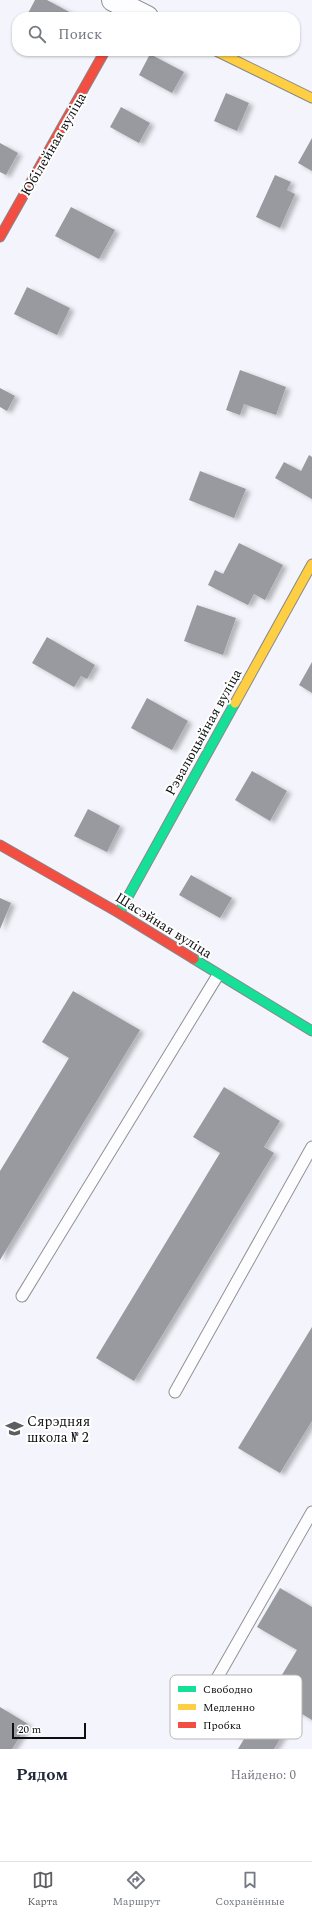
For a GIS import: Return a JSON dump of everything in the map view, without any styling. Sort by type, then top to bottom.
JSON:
[{"type":"street","name":"Юбілейная вуліца","points":[[0,237],[103,56]]},
{"type":"street","points":[[226,56],[312,98]]},
{"type":"street","name":"Рэвалюцыйная вуліца","points":[[119,913],[312,564]]},
{"type":"street","name":"Шасэйная вуліца","points":[[0,845],[119,913],[218,975],[312,1030]]},
{"type":"lane","points":[[22,1296],[218,975]]},
{"type":"lane","points":[[175,1392],[312,1147]]},
{"type":"lane","points":[[219,1675],[312,1512]]},
{"type":"building","points":[[35,0],[47,0],[69,12],[29,12]]},
{"type":"building","points":[[149,56],[154,56],[184,72],[172,93],[139,75]]},
{"type":"building","points":[[226,93],[249,103],[237,131],[214,121]]},
{"type":"building","points":[[121,107],[150,123],[139,143],[110,127]]},
{"type":"building","points":[[312,138],[312,171],[298,163]]},
{"type":"building","points":[[0,143],[18,153],[6,175],[0,172]]},
{"type":"building","points":[[275,175],[291,182],[287,190],[295,194],[280,228],[256,217]]},
{"type":"building","points":[[71,207],[115,230],[99,259],[55,236]]},
{"type":"building","points":[[27,287],[70,308],[57,335],[14,314]]},
{"type":"building","points":[[240,370],[286,387],[276,415],[244,404],[240,415],[226,410]]},
{"type":"building","points":[[0,388],[15,396],[7,411],[0,407]]},
{"type":"building","points":[[309,455],[312,457],[312,499],[275,478],[284,462],[301,471]]},
{"type":"building","points":[[200,471],[246,489],[234,518],[189,500]]},
{"type":"building","points":[[239,543],[283,565],[265,600],[254,594],[248,605],[208,585],[215,570],[223,574]]},
{"type":"building","points":[[197,605],[236,618],[223,655],[184,641]]},
{"type":"building","points":[[47,637],[95,665],[87,679],[81,676],[74,687],[32,663]]},
{"type":"building","points":[[312,662],[312,693],[299,685]]},
{"type":"building","points":[[147,698],[188,721],[172,750],[131,728]]},
{"type":"building","points":[[252,771],[287,791],[270,821],[235,800]]},
{"type":"building","points":[[88,809],[120,826],[107,852],[74,836]]},
{"type":"building","points":[[191,875],[232,898],[220,918],[179,895]]},
{"type":"building","points":[[0,898],[11,903],[0,929]]},
{"type":"building","points":[[73,991],[140,1030],[0,1260],[0,1171],[69,1058],[42,1042]]},
{"type":"building","points":[[224,1087],[280,1121],[264,1147],[274,1153],[134,1381],[96,1358],[220,1153],[193,1137]]},
{"type":"building","points":[[312,1327],[312,1421],[280,1473],[238,1448]]},
{"type":"building","points":[[280,1588],[312,1607],[312,1720],[302,1714],[302,1675],[282,1675],[297,1650],[257,1627]]},
{"type":"building","points":[[0,1707],[28,1724],[12,1749],[0,1749]]},
{"type":"building","points":[[244,1739],[280,1739],[274,1749],[238,1749]]},
{"type":"traffic: fast","points":[[119,913],[235,703]]},
{"type":"traffic: fast","points":[[194,959],[312,1031]]},
{"type":"traffic: slow","points":[[226,56],[312,98]]},
{"type":"traffic: slow","points":[[235,703],[312,564]]},
{"type":"traffic: jam","points":[[0,237],[102,56]]},
{"type":"traffic: jam","points":[[0,845],[119,913],[194,959]]},
{"type":"place","name":"Сярэдняя школа № 2","points":[[14,1429]]}]
